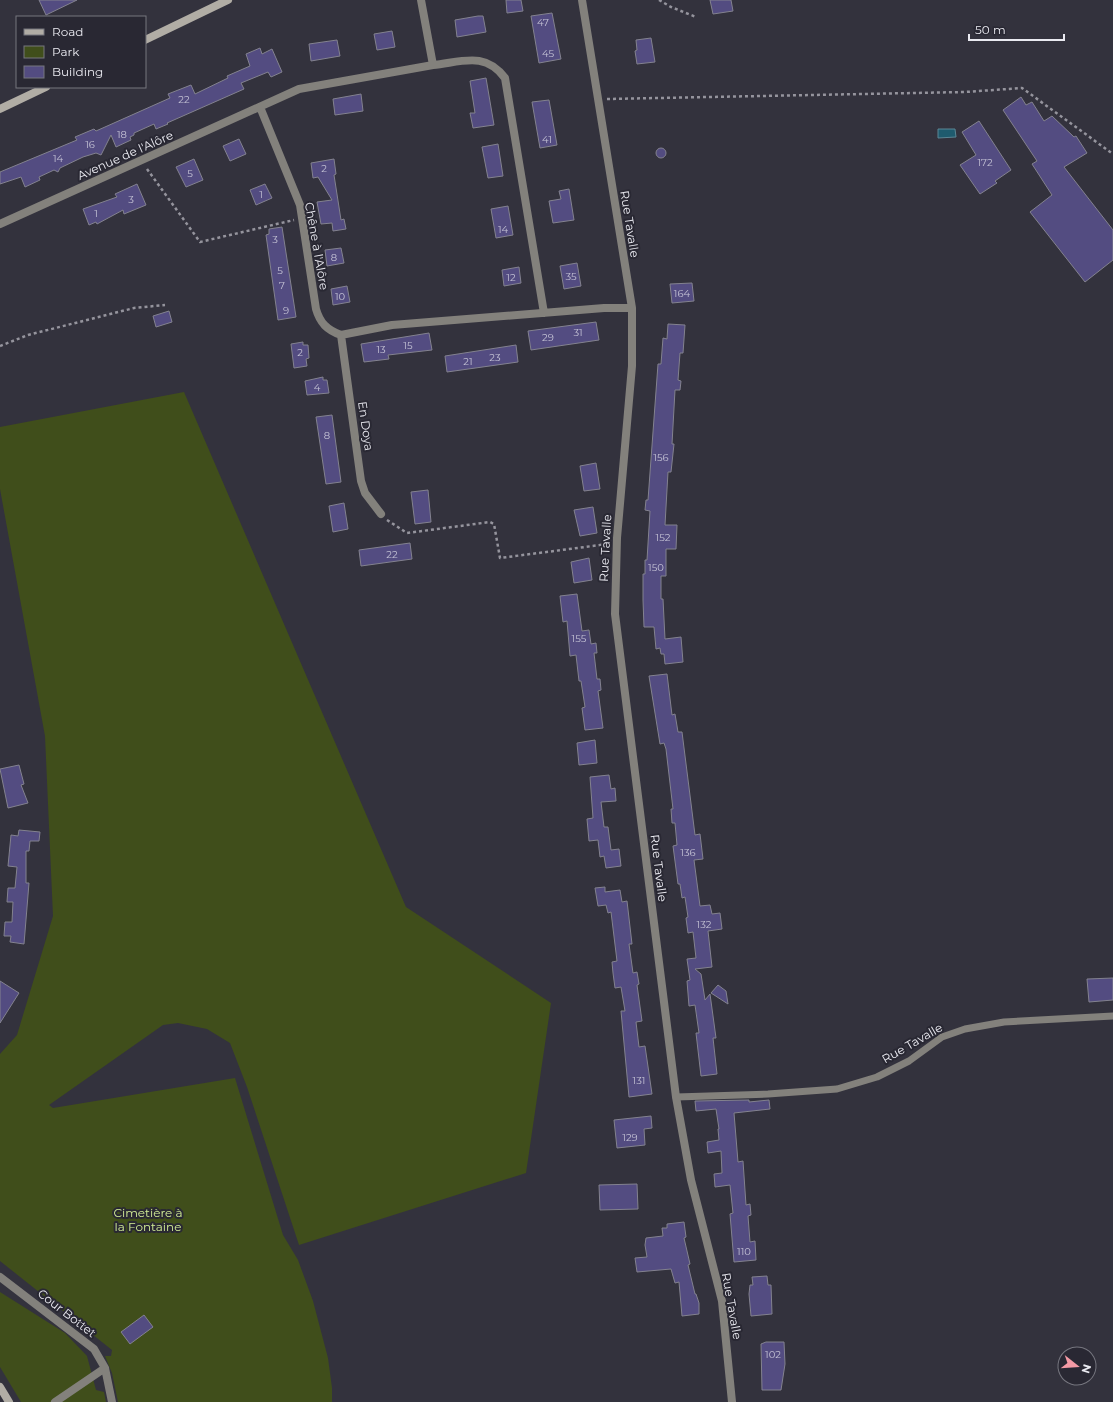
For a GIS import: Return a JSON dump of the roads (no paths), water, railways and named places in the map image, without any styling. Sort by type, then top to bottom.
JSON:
[{"type":"main road","points":[[146,40],[228,0]]},
{"type":"main road","points":[[0,109],[44,88]]},
{"type":"main road","points":[[0,1387],[9,1402]]},
{"type":"street","points":[[421,0],[433,65]]},
{"type":"street","name":"Rue Tavalle","points":[[582,0],[632,308],[632,366],[617,543],[615,614],[676,1097],[691,1180],[722,1301],[732,1402]]},
{"type":"street","points":[[260,108],[299,89],[433,65],[480,60],[498,68],[505,78],[544,313]]},
{"type":"street","name":"Avenue de l'Alôre","points":[[0,224],[260,108]]},
{"type":"street","name":"Chêne à l'Alôre","points":[[260,108],[300,205],[316,309],[323,324],[333,332],[341,334]]},
{"type":"street","points":[[341,334],[392,325],[604,308],[632,308]]},
{"type":"street","name":"En Doya","points":[[341,334],[361,481],[365,493],[381,514]]},
{"type":"street","name":"Cour Bottet","points":[[0,1277],[84,1340],[98,1354],[105,1368],[112,1402]]},
{"type":"street","points":[[55,1402],[105,1368]]},
{"type":"lane","name":"Rue Tavalle","points":[[676,1097],[768,1094],[837,1089],[877,1077],[909,1061],[942,1037],[964,1029],[1004,1022],[1113,1016]]},
{"type":"water","points":[[938,129],[955,129],[956,137],[938,138]]},
{"type":"park label","name":"Cimetière à la Fontaine","points":[[148,1219]]}]
